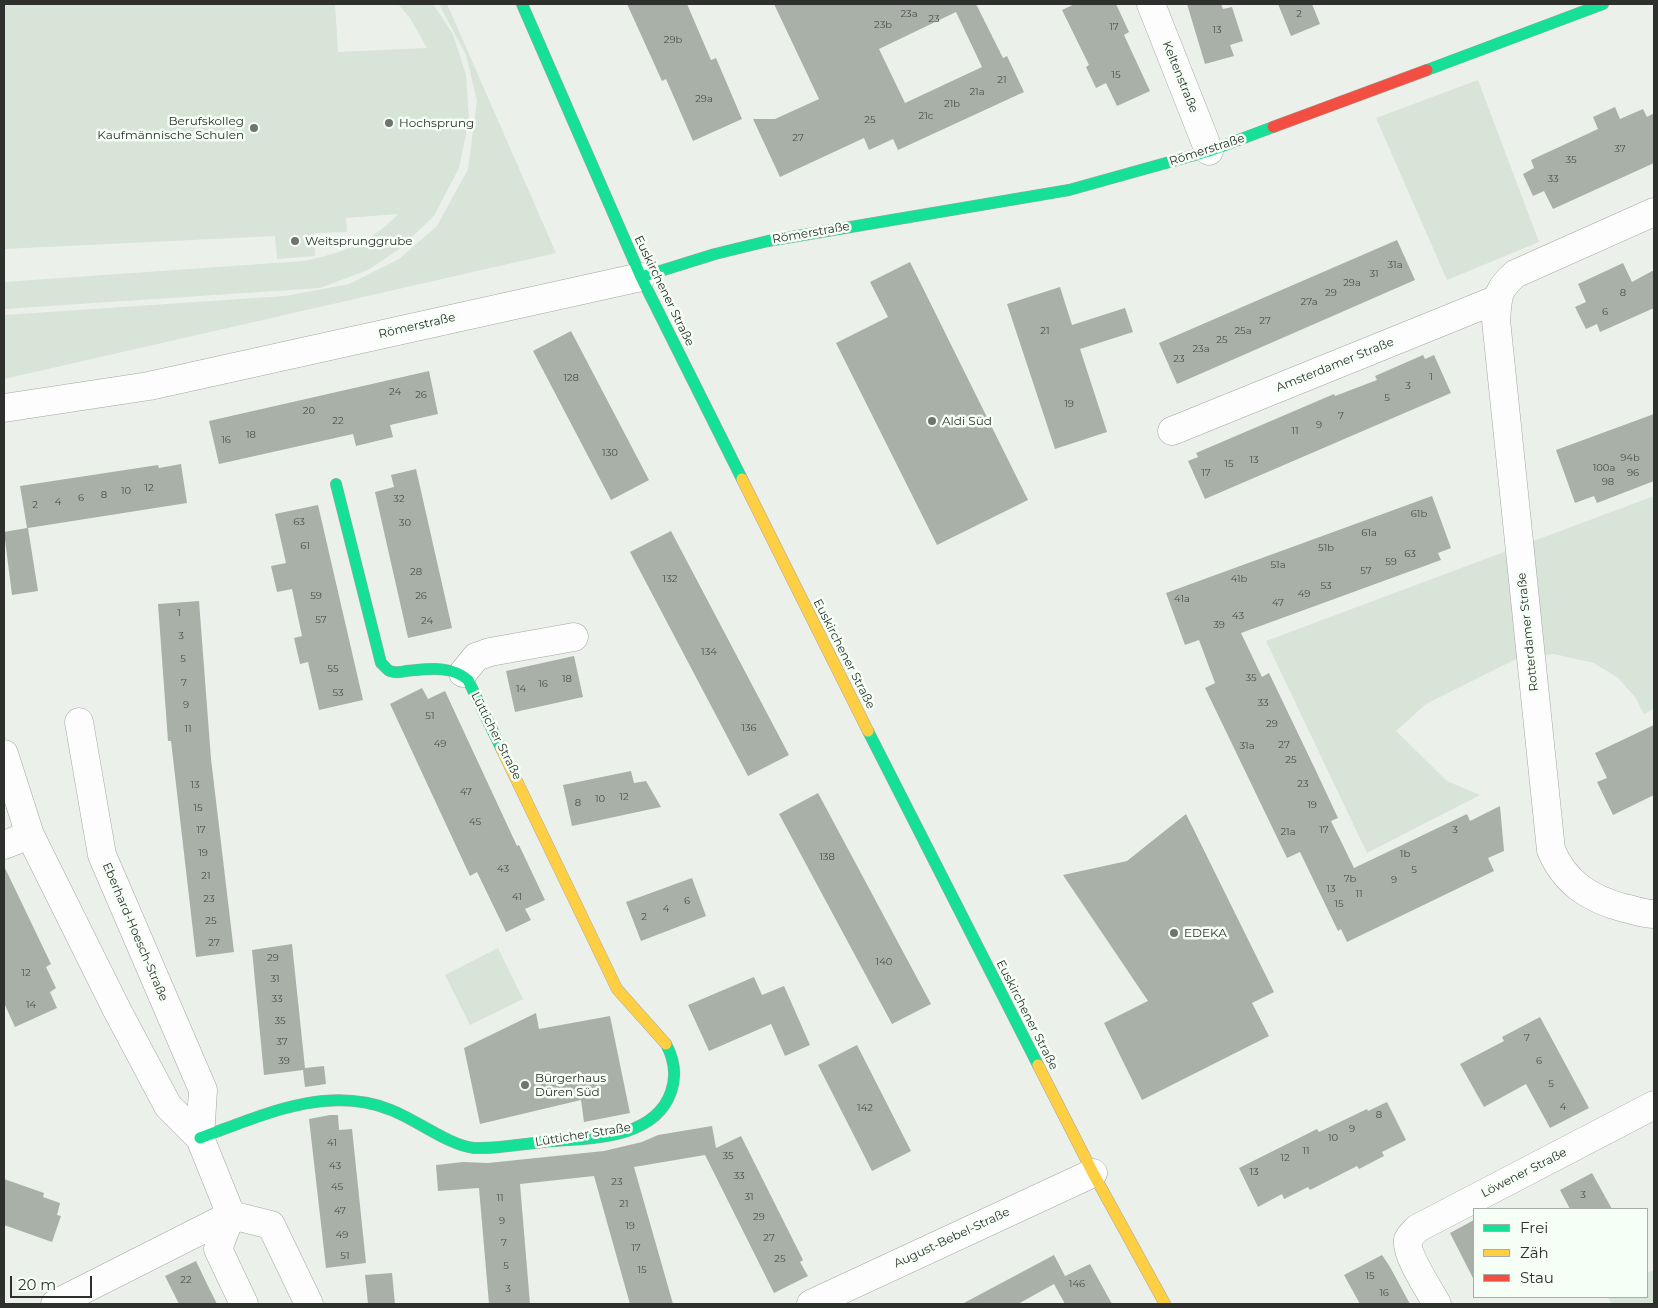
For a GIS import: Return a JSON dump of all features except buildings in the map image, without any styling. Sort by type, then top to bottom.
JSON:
[{"type":"street","name":"Euskirchener Straße","points":[[522,4],[641,277],[799,595],[1093,1173],[1165,1304]]},
{"type":"street","name":"Keltenstraße","points":[[1151,4],[1209,151]]},
{"type":"street","name":"Römerstraße","points":[[4,408],[149,386],[641,277],[715,254],[768,241],[1069,190],[1209,151],[1602,4]]},
{"type":"street","name":"Amsterdamer Straße","points":[[1172,431],[1500,292],[1515,274],[1654,212]]},
{"type":"street","name":"Rotterdamer Straße","points":[[1500,292],[1497,348],[1551,850],[1563,874],[1588,895],[1608,904],[1654,914]]},
{"type":"street","points":[[336,484],[381,663],[390,671],[454,670],[463,673],[476,657],[490,652],[574,637]]},
{"type":"street","name":"Lütticher Straße","points":[[200,1138],[301,1105],[325,1099],[345,1099],[361,1100],[391,1109],[453,1143],[474,1148],[577,1138],[629,1128],[648,1122],[668,1100],[675,1082],[673,1061],[667,1047],[658,1031],[630,1006],[617,989],[520,784],[463,673]]},
{"type":"street","name":"Eberhard-Hoesch-Straße","points":[[79,722],[102,855],[203,1090],[200,1138]]},
{"type":"street","name":"Eberhard-Hoesch-Straße","points":[[4,754],[30,835],[117,1010],[168,1106],[200,1138],[231,1215]]},
{"type":"street","points":[[4,845],[30,835]]},
{"type":"street","name":"Löwener Straße","points":[[1437,1304],[1412,1257],[1407,1242],[1410,1235],[1418,1228],[1654,1105]]},
{"type":"street","name":"August-Bebel-Straße","points":[[811,1304],[1093,1173]]},
{"type":"street","points":[[55,1304],[231,1215],[270,1225],[309,1304]]},
{"type":"street","points":[[231,1215],[218,1249],[244,1304]]},
{"type":"green space","name":"Berufskolleg Kaufmännische Schulen","points":[[4,4],[335,4],[338,52],[427,48],[410,18],[398,4],[433,4],[453,34],[466,75],[469,120],[459,168],[434,216],[398,250],[368,270],[320,288],[4,309],[4,282],[304,261],[343,250],[366,240],[398,214],[346,218],[347,232],[314,233],[315,256],[277,259],[275,236],[4,249]]},
{"type":"green space","points":[[439,4],[447,4],[556,253],[4,379],[4,315],[285,296],[349,284],[399,259],[437,226],[468,169],[477,101],[466,55]]},
{"type":"green space","points":[[1478,80],[1539,242],[1447,280],[1376,118]]},
{"type":"green space","points":[[1654,496],[1654,709],[1644,714],[1635,697],[1618,678],[1594,663],[1554,654],[1516,659],[1426,704],[1396,731],[1447,781],[1480,795],[1367,853],[1266,641]]},
{"type":"green space","points":[[498,948],[523,999],[470,1025],[445,975]]},
{"type":"green space","points":[[1654,1270],[1654,1304],[1612,1304],[1609,1298],[1648,1298],[1648,1273]]},
{"type":"traffic: fast","points":[[522,4],[641,277],[742,479]]},
{"type":"traffic: fast","points":[[1427,70],[1603,4]]},
{"type":"traffic: fast","points":[[641,277],[715,254],[768,241],[1069,190],[1209,151],[1273,127]]},
{"type":"traffic: fast","points":[[336,484],[381,663],[394,672],[439,669],[461,675],[468,680],[501,748]]},
{"type":"traffic: fast","points":[[868,731],[1038,1065]]},
{"type":"traffic: fast","points":[[200,1138],[294,1106],[342,1100],[367,1103],[391,1110],[443,1137],[474,1148],[500,1147],[617,1134],[650,1120],[662,1108],[671,1092],[674,1079],[673,1061],[666,1044]]},
{"type":"traffic: slow","points":[[742,479],[868,731]]},
{"type":"traffic: slow","points":[[501,748],[617,989],[666,1044]]},
{"type":"traffic: slow","points":[[1038,1065],[1093,1173],[1165,1304]]},
{"type":"traffic: jam","points":[[1273,127],[1427,70]]},
{"type":"place","name":"Hochsprung","points":[[389,123]]},
{"type":"place","name":"Berufskolleg Kaufmännische Schulen","points":[[254,128]]},
{"type":"place","name":"Weitsprunggrube","points":[[295,241]]},
{"type":"place","name":"Aldi Süd","points":[[932,421]]},
{"type":"place","name":"EDEKA","points":[[1174,933]]},
{"type":"place","name":"Bürgerhaus Düren Süd","points":[[525,1085]]}]
